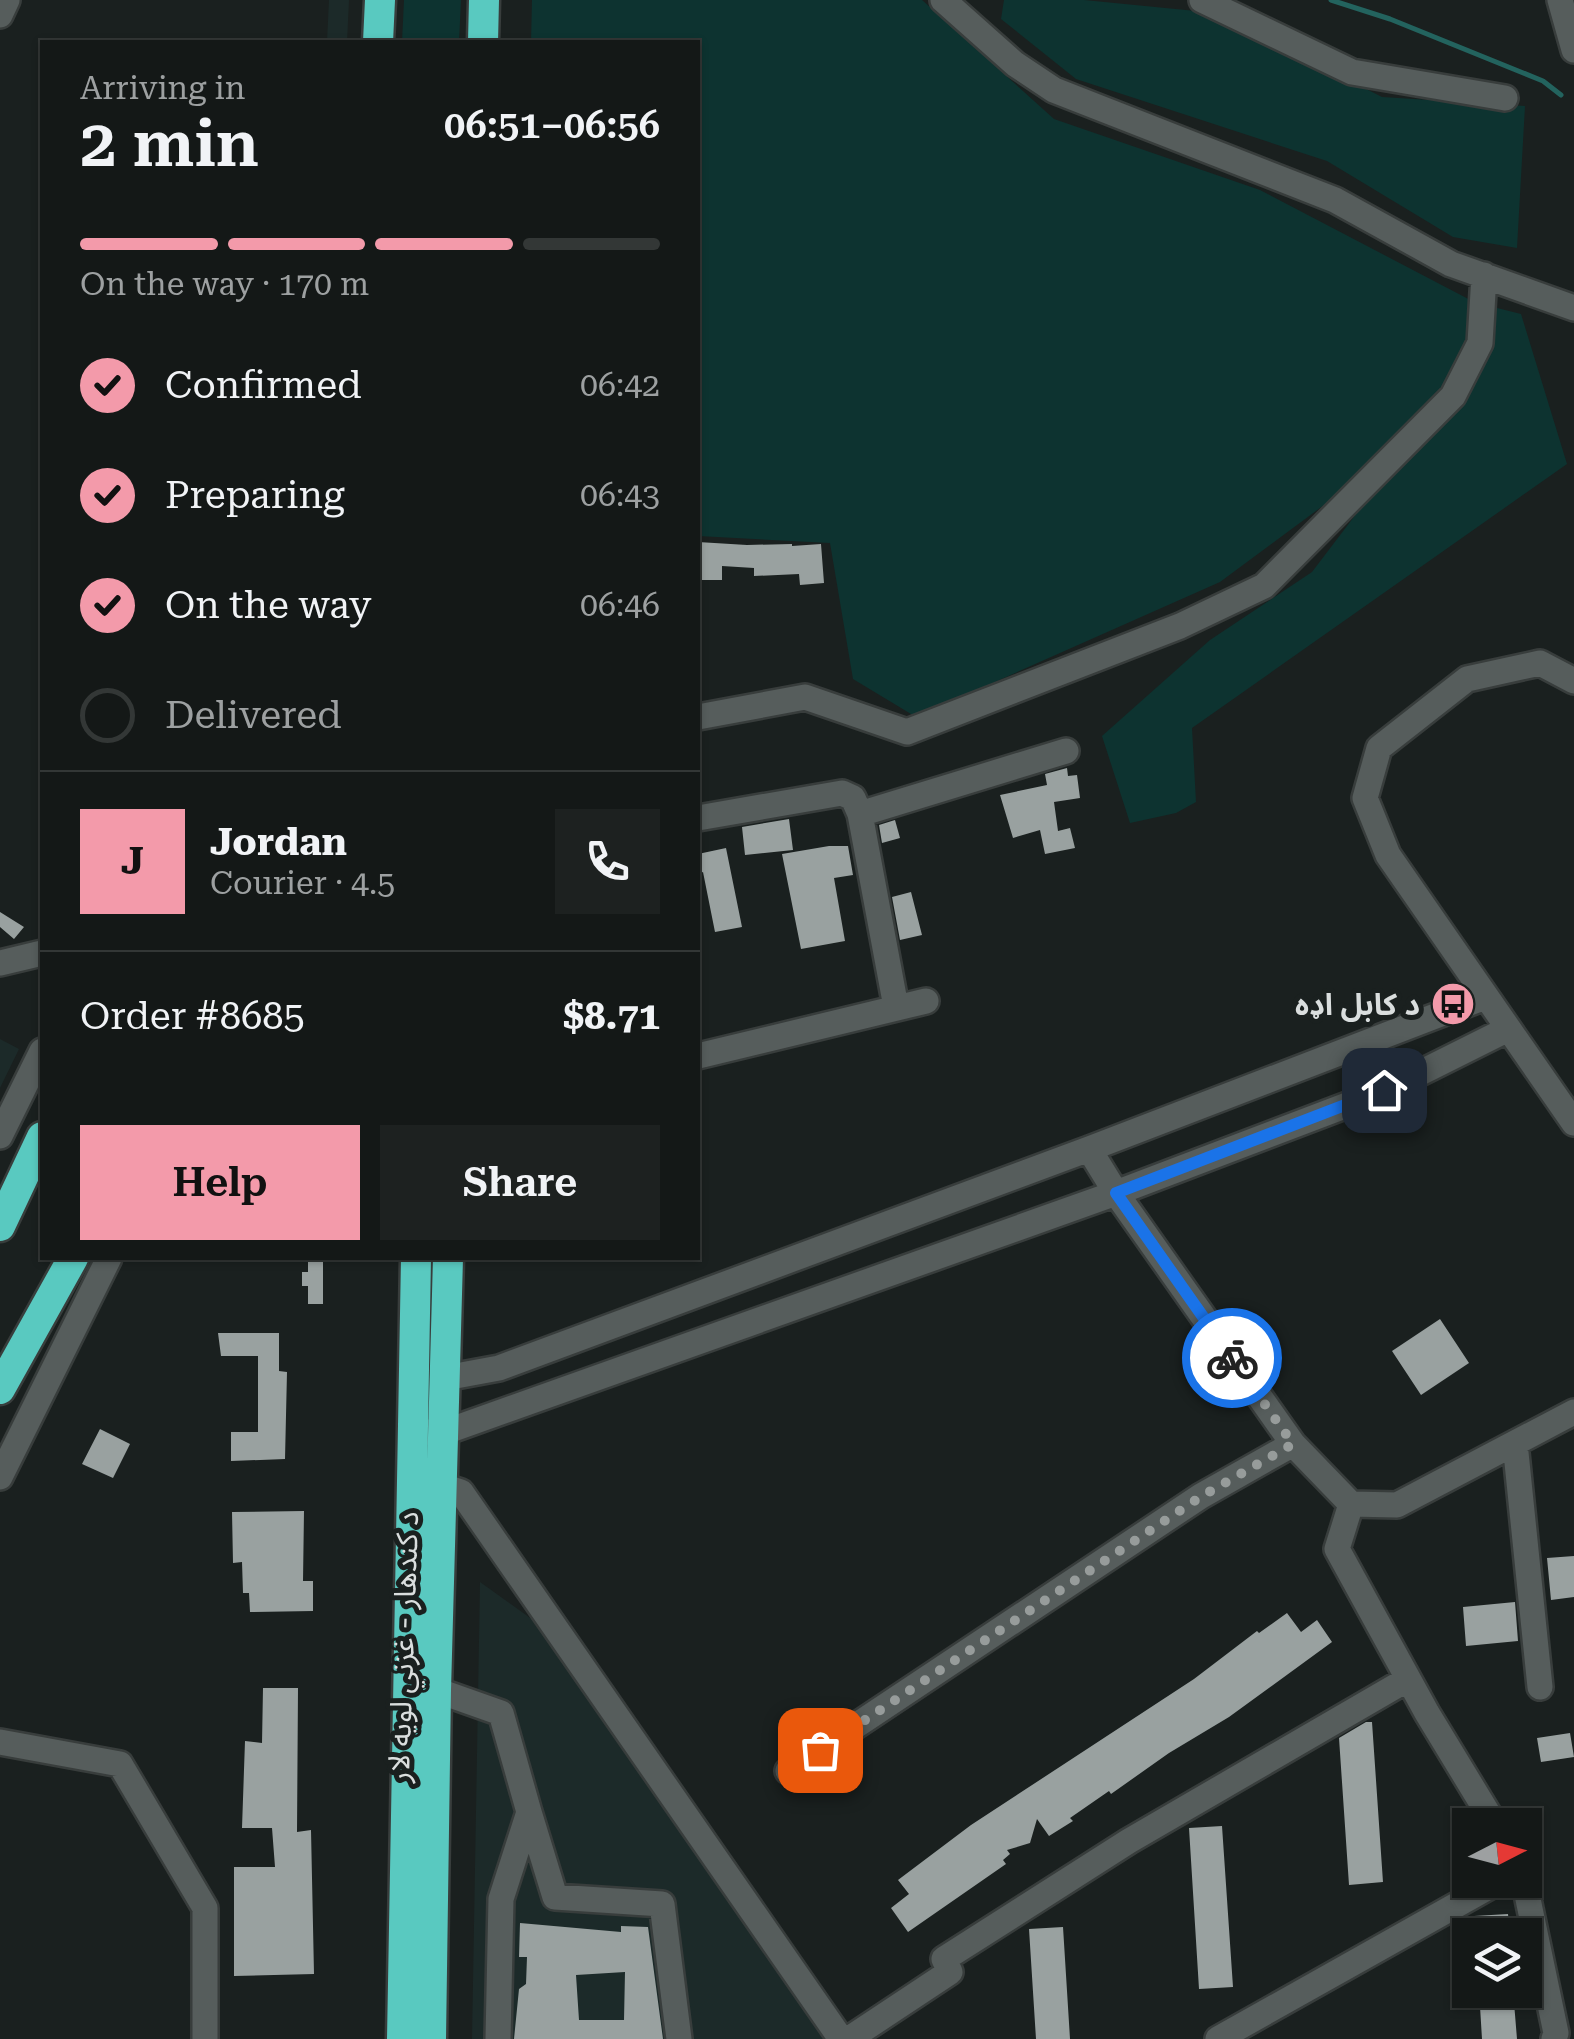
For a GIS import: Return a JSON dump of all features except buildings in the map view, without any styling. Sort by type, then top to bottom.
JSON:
[{"type":"highway","points":[[378,40],[380,0]]},
{"type":"highway","points":[[483,40],[484,0]]},
{"type":"highway","points":[[0,1226],[40,1141]]},
{"type":"highway","points":[[0,1389],[72,1260]]},
{"type":"highway","name":"د کندهار - غزني لويه لار","points":[[402,2039],[416,1260]]},
{"type":"highway","name":"د کندهار - غزني لويه لار","points":[[431,2039],[448,1260]]},
{"type":"street","points":[[0,15],[8,0]]},
{"type":"street","points":[[943,0],[1015,64],[1054,90],[1335,200],[1451,264],[1574,308]]},
{"type":"street","points":[[1202,0],[1352,72],[1505,98]]},
{"type":"street","points":[[1560,0],[1574,50]]},
{"type":"street","points":[[700,717],[804,698],[906,732],[1180,626],[1264,586],[1453,396],[1480,343],[1484,276]]},
{"type":"street","points":[[1574,681],[1540,663],[1467,678],[1380,748],[1365,798],[1388,855],[1574,1122]]},
{"type":"street","points":[[860,814],[1066,751]]},
{"type":"street","points":[[700,818],[842,793],[853,798],[860,814],[896,1008]]},
{"type":"street","points":[[0,963],[40,954]]},
{"type":"street","points":[[445,1378],[499,1368],[1089,1149],[1485,996]]},
{"type":"street","points":[[700,1056],[926,1001]]},
{"type":"street","points":[[412,1433],[445,1432],[1116,1193],[1384,1090],[1508,1029]]},
{"type":"street","points":[[0,1136],[40,1055]]},
{"type":"street","points":[[1089,1149],[1293,1444],[1350,1504],[1397,1506],[1574,1412]]},
{"type":"street","points":[[0,1477],[109,1260]]},
{"type":"street","points":[[1515,1443],[1540,1687]]},
{"type":"street","points":[[788,1771],[1202,1496],[1293,1444]]},
{"type":"street","points":[[443,1486],[461,1492],[841,2039]]},
{"type":"street","points":[[1350,1504],[1337,1549],[1485,1808]]},
{"type":"street","points":[[849,2039],[950,1972],[944,1959],[1129,1841],[1408,1679]]},
{"type":"street","points":[[436,1690],[501,1713],[556,1898],[662,1904],[680,2039]]},
{"type":"street","points":[[3,1750],[120,1764],[205,1908],[205,2039]]},
{"type":"street","points":[[498,2039],[500,1899],[529,1812]]},
{"type":"street","points":[[1218,2039],[1469,1898]]},
{"type":"street","points":[[1528,1898],[1556,2033],[1554,2039]]},
{"type":"shaded area","points":[[329,0],[349,0],[347,40],[327,40]]},
{"type":"shaded area","points":[[404,0],[461,0],[459,40],[402,40]]},
{"type":"shaded area","points":[[532,0],[922,0],[1054,119],[1260,190],[1476,303],[1471,358],[1378,465],[1220,582],[916,717],[853,679],[830,543],[700,536],[700,40],[531,40]]},
{"type":"shaded area","points":[[1004,0],[1084,0],[1216,13],[1382,97],[1525,106],[1517,248],[1453,237],[1327,161],[1076,79],[1001,19]]},
{"type":"shaded area","points":[[1497,308],[1521,314],[1567,464],[1192,728],[1196,802],[1176,813],[1130,823],[1102,736],[1210,640],[1312,572],[1382,480],[1468,398],[1491,339]]},
{"type":"shaded area","points":[[0,1039],[19,1049],[0,1088]]},
{"type":"shaded area","points":[[480,1582],[551,1633],[827,2039],[472,2039]]},
{"type":"waterway","points":[[1331,0],[1390,19],[1543,81],[1561,95]]},
{"type":"way so far","points":[[820,1750],[1202,1496],[1293,1444],[1232,1358]]},
{"type":"place","name":"د کابل اډه","points":[[1453,1004]]},
{"type":"route","points":[[1232,1358],[1116,1193],[1384,1090]]}]
